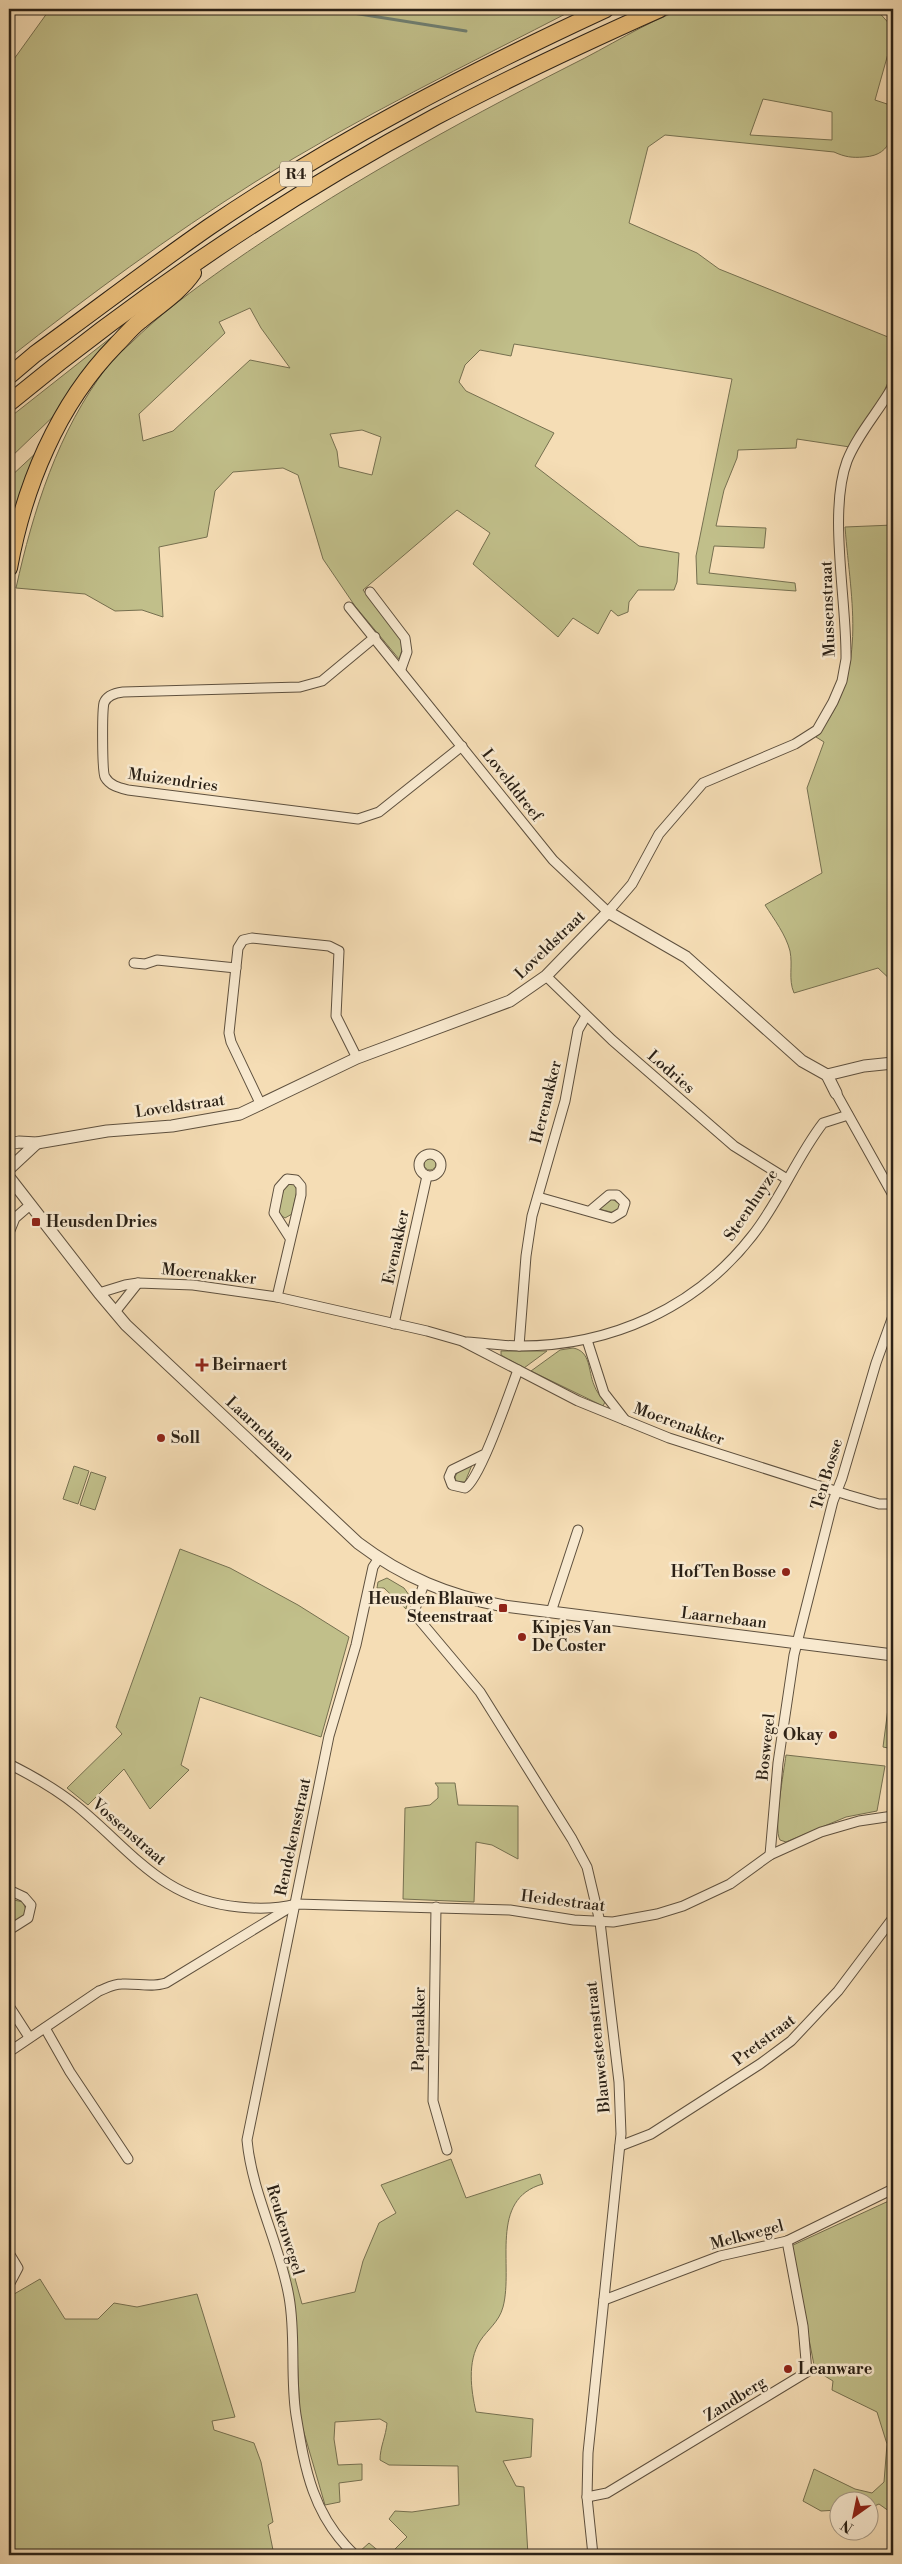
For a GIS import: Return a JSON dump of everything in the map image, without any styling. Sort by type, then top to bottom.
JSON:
[{"type":"highway","name":"R4","points":[[9,376],[35,354],[210,227],[343,144],[511,53],[606,9]]},
{"type":"highway","name":"R4","points":[[9,403],[92,336],[203,258],[288,202],[435,117],[524,72],[660,9]]},
{"type":"highway","points":[[9,568],[21,515],[36,473],[65,413],[91,374],[113,347],[137,323],[187,282],[203,258]]},
{"type":"street","name":"Mussenstraat","points":[[608,912],[632,884],[659,834],[695,790],[712,779],[796,744],[812,735],[824,722],[842,681],[846,659],[839,525],[843,479],[852,451],[893,386]]},
{"type":"street","points":[[370,592],[405,638],[407,652],[401,669]]},
{"type":"street","name":"Lovelddreef","points":[[349,607],[401,669],[553,860],[608,912]]},
{"type":"street","name":"Muizendries","points":[[375,637],[322,680],[313,685],[300,688],[111,694],[104,702],[103,762],[105,777],[114,786],[128,790],[358,819],[379,812],[462,746]]},
{"type":"street","name":"Loveldstraat","points":[[9,1144],[19,1142],[37,1143],[107,1132],[216,1120],[240,1114],[357,1058],[510,1001],[546,976],[608,912],[686,957],[802,1061],[828,1075]]},
{"type":"street","points":[[261,1105],[231,1042],[229,1033],[238,948],[242,940],[252,938],[329,946],[339,951],[336,1016],[357,1058]]},
{"type":"street","points":[[134,963],[145,964],[157,960],[236,968]]},
{"type":"street","name":"Lodries","points":[[546,976],[586,1016],[734,1146],[787,1179]]},
{"type":"street","name":"Herenakker","points":[[519,1346],[526,1256],[538,1197],[565,1102],[578,1030],[586,1016]]},
{"type":"street","points":[[893,1063],[864,1066],[836,1075],[828,1075],[836,1093],[893,1195]]},
{"type":"street","name":"Steenhuyze","points":[[462,1341],[519,1346],[561,1344],[587,1340],[642,1322],[677,1304],[701,1287],[730,1261],[753,1235],[823,1123],[848,1115]]},
{"type":"street","points":[[9,1169],[37,1143]]},
{"type":"street","name":"Evenakker","points":[[394,1324],[427,1176]]},
{"type":"street","name":"Laarnebaan","points":[[9,1177],[99,1293],[138,1337],[329,1516],[379,1558],[423,1588],[474,1601],[893,1656]]},
{"type":"street","name":"Moerenakker","points":[[277,1297],[301,1195],[301,1186],[296,1180],[287,1179],[278,1188],[274,1213],[290,1238]]},
{"type":"street","points":[[538,1197],[590,1211]]},
{"type":"street","points":[[9,1233],[14,1218],[30,1205]]},
{"type":"street","name":"Moerenakker","points":[[115,1312],[138,1283]]},
{"type":"street","name":"Moerenakker","points":[[99,1293],[138,1283],[193,1285],[277,1297],[462,1341],[578,1401],[704,1451],[879,1504],[893,1504]]},
{"type":"street","name":"Ten Bosse","points":[[796,1643],[836,1490],[876,1363],[893,1316]]},
{"type":"street","points":[[587,1340],[604,1393],[626,1421]]},
{"type":"street","points":[[484,1454],[518,1370]]},
{"type":"street","points":[[551,1612],[578,1530]]},
{"type":"street","name":"Rendekensstraat","points":[[9,2052],[99,1991],[111,1985],[123,1984],[149,1987],[166,1983],[296,1904],[329,1736],[356,1645],[373,1567],[379,1558]]},
{"type":"street","name":"Blauwesteenstraat","points":[[423,1588],[415,1609],[417,1617],[480,1692],[572,1839],[592,1880],[600,1922],[619,2082],[620,2146],[588,2453],[587,2497],[593,2555]]},
{"type":"street","name":"Boswegel","points":[[770,1855],[778,1763],[796,1643]]},
{"type":"street","name":"Vossenstraat","points":[[9,1764],[59,1793],[132,1858],[182,1892],[206,1902],[233,1906],[284,1908],[296,1904]]},
{"type":"street","name":"Heidestraat","points":[[296,1904],[510,1910],[600,1922],[613,1922],[676,1908],[730,1884],[762,1863],[770,1855],[835,1828],[893,1816]]},
{"type":"street","points":[[9,1890],[24,1897],[31,1905],[28,1918],[9,1930]]},
{"type":"street","name":"Reukenwegel","points":[[296,1904],[247,2140],[249,2158],[257,2188],[290,2298],[296,2414],[315,2500],[326,2520],[355,2555]]},
{"type":"street","name":"Papenakker","points":[[436,1907],[433,2101],[447,2150]]},
{"type":"street","name":"Pretstraat","points":[[620,2146],[651,2134],[760,2064],[791,2041],[838,1991],[893,1918]]},
{"type":"street","points":[[9,2006],[29,2038]]},
{"type":"street","points":[[45,2028],[70,2072],[128,2159]]},
{"type":"street","name":"Melkwegel","points":[[604,2300],[720,2256],[787,2241],[893,2189]]},
{"type":"street","name":"Zandberg","points":[[587,2497],[606,2493],[807,2372],[803,2326],[787,2241]]},
{"type":"street","points":[[9,2253],[18,2268],[9,2285]]},
{"type":"shaded area","points":[[50,9],[575,9],[373,113],[255,182],[129,267],[9,358],[9,66]]},
{"type":"shaded area","points":[[683,9],[876,9],[893,28],[893,36],[875,100],[893,106],[892,132],[887,146],[882,152],[864,157],[852,157],[834,152],[665,135],[648,147],[629,223],[697,253],[719,269],[893,339],[893,371],[882,396],[850,447],[797,439],[796,448],[738,450],[737,458],[724,490],[716,526],[766,528],[764,548],[714,546],[709,573],[795,583],[796,591],[697,584],[696,556],[732,379],[514,344],[511,356],[480,350],[465,365],[459,382],[466,391],[554,433],[535,466],[639,546],[679,553],[677,582],[674,590],[638,590],[629,602],[628,612],[618,616],[611,610],[598,634],[573,618],[558,637],[473,564],[490,533],[457,510],[363,590],[401,637],[402,650],[399,659],[355,606],[323,559],[298,475],[283,468],[233,472],[215,491],[207,537],[159,547],[163,617],[142,610],[115,611],[85,594],[16,588],[39,501],[49,473],[74,418],[109,364],[165,312],[268,238],[353,185],[483,111],[640,28]],"holes":[[[763,99],[832,112],[832,140],[750,135]],[[250,308],[261,328],[290,368],[250,360],[173,431],[143,441],[139,414],[225,333],[219,322]],[[362,430],[381,437],[372,475],[339,467],[337,451],[330,434]]]},
{"type":"shaded area","points":[[118,332],[62,408],[9,459],[9,418]]},
{"type":"shaded area","points":[[38,451],[9,534],[9,478]]},
{"type":"shaded area","points":[[893,525],[893,982],[878,968],[794,993],[791,983],[790,951],[786,939],[765,905],[822,873],[807,788],[824,742],[816,737],[833,712],[844,688],[850,662],[853,636],[845,527]]},
{"type":"shaded area","points":[[430,1158],[436,1164],[430,1170],[424,1164]]},
{"type":"shaded area","points":[[289,1183],[294,1184],[297,1190],[292,1214],[285,1218],[278,1211],[284,1188]]},
{"type":"shaded area","points":[[612,1199],[620,1204],[615,1213],[599,1209]]},
{"type":"shaded area","points":[[573,1348],[579,1350],[586,1357],[592,1380],[598,1394],[605,1402],[603,1406],[531,1371],[560,1350]]},
{"type":"shaded area","points":[[501,1351],[547,1351],[524,1368],[501,1355]]},
{"type":"shaded area","points":[[472,1465],[465,1482],[456,1481],[455,1477],[458,1471]]},
{"type":"shaded area","points":[[74,1466],[89,1471],[78,1504],[63,1499]]},
{"type":"shaded area","points":[[91,1472],[106,1477],[95,1510],[80,1505]]},
{"type":"shaded area","points":[[180,1549],[230,1568],[298,1605],[349,1637],[321,1737],[200,1697],[181,1765],[189,1770],[150,1809],[124,1769],[88,1805],[67,1788],[122,1734],[116,1727]]},
{"type":"shaded area","points":[[387,1578],[404,1588],[409,1595],[406,1609],[384,1588],[377,1588],[378,1582]]},
{"type":"shaded area","points":[[893,1670],[893,1749],[883,1747]]},
{"type":"shaded area","points":[[786,1755],[885,1766],[877,1811],[846,1817],[786,1842],[780,1840],[778,1834],[778,1812]]},
{"type":"shaded area","points":[[435,1783],[455,1783],[458,1805],[518,1806],[518,1859],[492,1845],[476,1842],[474,1902],[403,1899],[405,1808],[430,1805],[438,1798],[438,1787]]},
{"type":"shaded area","points":[[14,1900],[23,1902],[26,1910],[25,1915],[9,1925],[9,1907]]},
{"type":"shaded area","points":[[451,2159],[466,2198],[540,2174],[543,2184],[526,2192],[515,2204],[509,2219],[506,2236],[506,2291],[503,2307],[499,2317],[476,2349],[471,2376],[476,2412],[533,2419],[531,2457],[503,2461],[516,2486],[524,2487],[528,2555],[389,2555],[407,2537],[389,2519],[395,2511],[412,2512],[459,2505],[458,2466],[389,2465],[380,2460],[387,2423],[380,2419],[335,2422],[334,2439],[338,2465],[362,2464],[362,2480],[339,2483],[340,2502],[325,2505],[300,2419],[295,2309],[285,2264],[293,2271],[302,2304],[355,2292],[363,2261],[379,2223],[396,2213],[381,2185]]},
{"type":"shaded area","points":[[893,2199],[893,2514],[880,2505],[880,2492],[873,2492],[884,2482],[887,2444],[877,2412],[832,2390],[833,2381],[820,2373],[814,2365],[791,2246]]},
{"type":"shaded area","points":[[40,2279],[65,2319],[98,2319],[114,2303],[137,2307],[197,2294],[235,2417],[212,2421],[214,2430],[254,2443],[261,2462],[273,2522],[268,2525],[274,2555],[9,2555],[9,2297]]},
{"type":"shaded area","points":[[814,2469],[855,2489],[868,2492],[830,2492],[830,2510],[821,2511],[803,2501]]},
{"type":"shaded area","points":[[369,2543],[381,2553],[389,2555],[362,2555],[359,2552]]},
{"type":"waterway","points":[[328,9],[466,31]]},
{"type":"place","name":"Heusden Dries","points":[[36,1222]]},
{"type":"place","name":"Beirnaert","points":[[202,1365]]},
{"type":"place","name":"Soll","points":[[161,1438]]},
{"type":"place","name":"Hof Ten Bosse","points":[[786,1572]]},
{"type":"place","name":"Heusden Blauwe Steenstraat","points":[[503,1608]]},
{"type":"place","name":"Kipjes Van De Coster","points":[[522,1637]]},
{"type":"place","name":"Okay","points":[[833,1735]]},
{"type":"place","name":"Leanware","points":[[788,2369]]}]
